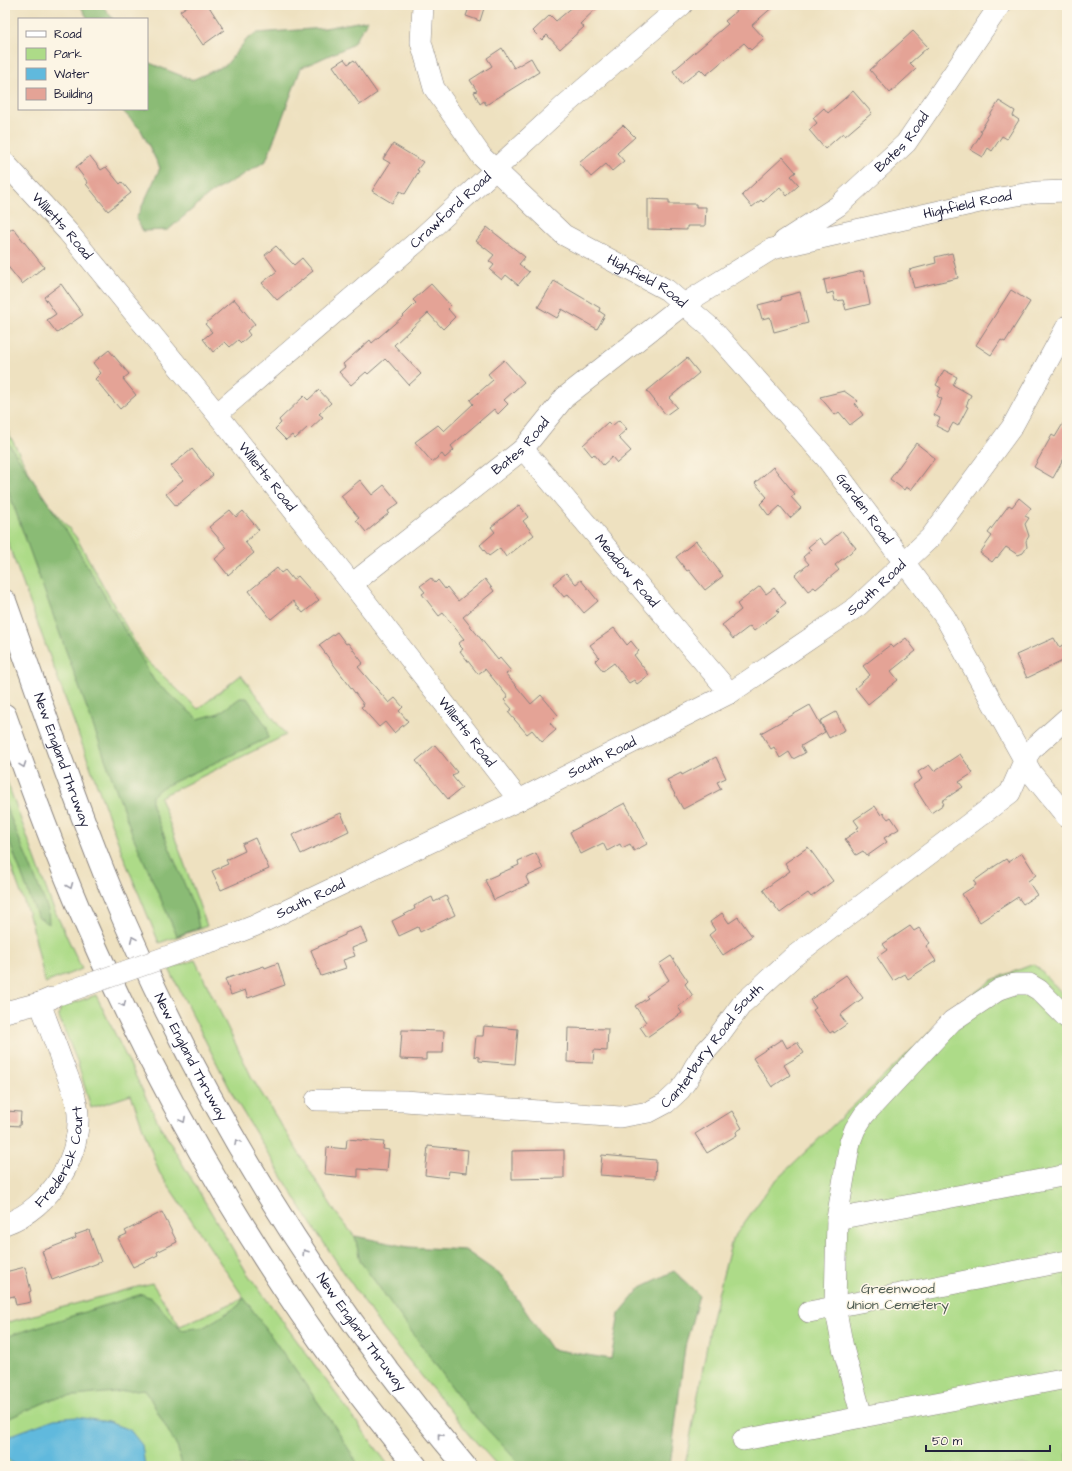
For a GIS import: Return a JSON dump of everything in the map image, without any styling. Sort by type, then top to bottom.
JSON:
[{"type":"highway","name":"New England Thruway","points":[[5,601],[88,830],[110,886],[160,996],[190,1056],[244,1155],[308,1257],[377,1355],[465,1466]]},
{"type":"highway","points":[[5,715],[56,854],[79,908],[129,1018],[188,1130],[234,1209],[300,1311],[338,1366],[416,1466]]},
{"type":"street","name":"Highfield Road","points":[[423,5],[421,42],[434,88],[482,157],[564,235],[667,290],[684,304],[772,249],[993,198],[1037,192],[1067,191]]},
{"type":"street","name":"Crawford Road","points":[[217,414],[419,240],[566,104],[682,5]]},
{"type":"street","name":"Bates Road","points":[[772,249],[838,206],[906,143],[1000,5]]},
{"type":"street","name":"Willetts Road","points":[[5,163],[68,232],[217,414],[352,584],[519,800]]},
{"type":"street","name":"Bates Road","points":[[352,584],[523,449],[565,397],[684,304]]},
{"type":"street","name":"Garden Road","points":[[684,304],[711,328],[826,458],[904,562],[945,617],[1032,774],[1067,817]]},
{"type":"street","name":"South Road","points":[[5,1012],[40,1003],[254,926],[519,800],[730,692],[858,606],[930,538],[1012,427],[1067,326]]},
{"type":"street","name":"Meadow Road","points":[[523,449],[730,692]]},
{"type":"street","name":"Canterbury Road South","points":[[316,1100],[406,1101],[620,1116],[649,1112],[666,1103],[680,1090],[703,1054],[714,1042],[742,1004],[793,957],[1010,793],[1024,760],[1030,750],[1067,718]]},
{"type":"street","points":[[862,1417],[843,1348],[836,1306],[837,1219],[850,1142],[855,1129],[864,1115],[952,1021],[1000,989],[1015,984],[1029,984],[1039,990],[1067,1018]]},
{"type":"street","name":"Frederick Court","points":[[5,1224],[11,1222],[29,1210],[47,1196],[59,1181],[68,1164],[74,1145],[77,1125],[77,1107],[72,1088],[40,1003]]},
{"type":"street","points":[[837,1219],[1067,1175]]},
{"type":"street","points":[[809,1312],[1067,1261]]},
{"type":"street","points":[[743,1440],[1067,1378]]},
{"type":"green space","points":[[80,5],[102,5],[112,18],[87,18]]},
{"type":"green space","points":[[368,20],[352,45],[301,68],[266,161],[210,194],[168,230],[143,231],[136,219],[160,168],[141,130],[122,110],[148,110],[148,62],[192,80],[226,65],[247,39],[257,33],[325,28]]},
{"type":"green space","points":[[5,426],[39,492],[76,537],[143,657],[198,709],[241,675],[286,735],[160,797],[207,926],[159,943],[124,858],[5,535]]},
{"type":"green space","points":[[5,438],[68,533],[155,682],[198,719],[219,713],[240,698],[247,698],[267,727],[268,738],[161,788],[152,796],[152,806],[196,912],[199,928],[177,936],[133,836],[5,482]]},
{"type":"green space","points":[[5,776],[52,905],[82,969],[45,983],[32,924],[5,849]]},
{"type":"green space","points":[[5,804],[48,910],[49,924],[37,916],[5,830]]},
{"type":"green space","points":[[195,960],[252,1078],[336,1213],[536,1466],[498,1466],[475,1441],[379,1324],[311,1224],[235,1099],[169,969]]},
{"type":"green space","name":"Greenwood Union Cemetery","points":[[1034,964],[1067,998],[1067,1466],[685,1466],[712,1318],[732,1240],[772,1184],[954,1009],[992,980]]},
{"type":"green space","points":[[96,995],[159,1124],[247,1273],[389,1466],[5,1466],[5,1323],[152,1283],[180,1326],[244,1298],[159,1172],[131,1095],[91,1108],[77,1061],[59,1017],[60,1009],[65,1006]]},
{"type":"green space","points":[[355,1236],[408,1247],[465,1250],[502,1276],[551,1349],[611,1359],[619,1314],[641,1287],[674,1271],[699,1295],[685,1347],[670,1466],[522,1466],[468,1409],[360,1261]]},
{"type":"green space","points":[[142,1294],[151,1298],[181,1330],[204,1327],[238,1306],[244,1298],[332,1422],[359,1466],[182,1466],[178,1449],[145,1389],[55,1398],[5,1420],[5,1337]]},
{"type":"water","points":[[77,1417],[108,1422],[130,1430],[142,1445],[145,1466],[20,1466],[11,1462],[6,1457],[5,1440],[14,1434],[54,1419]]},
{"type":"building","points":[[189,5],[208,5],[224,30],[203,45],[180,11]]},
{"type":"building","points":[[470,5],[485,5],[480,21],[466,16]]},
{"type":"building","points":[[575,5],[600,5],[580,24],[584,27],[560,49],[547,35],[542,40],[533,31],[550,15],[556,21]]},
{"type":"building","points":[[744,5],[775,5],[752,25],[764,38],[751,50],[744,43],[706,75],[700,69],[682,84],[673,71],[728,24],[725,21]]},
{"type":"building","points":[[913,31],[928,47],[910,63],[916,69],[890,93],[870,70]]},
{"type":"building","points":[[502,48],[514,68],[531,58],[539,72],[486,105],[484,101],[480,104],[474,92],[477,91],[470,80],[492,66],[487,58]]},
{"type":"building","points":[[344,59],[348,64],[354,60],[377,93],[360,105],[333,66]]},
{"type":"building","points":[[853,91],[872,113],[845,136],[843,133],[825,149],[809,130],[817,123],[813,118],[824,108],[828,113]]},
{"type":"building","points":[[999,101],[1015,111],[1013,116],[1019,120],[1007,139],[1002,136],[992,151],[988,148],[983,157],[971,150],[982,132],[980,131]]},
{"type":"building","points":[[623,125],[635,137],[617,153],[624,161],[612,171],[606,164],[591,177],[579,163]]},
{"type":"building","points":[[393,144],[423,162],[417,170],[419,171],[405,194],[400,191],[392,203],[372,191],[390,163],[383,159]]},
{"type":"building","points":[[90,156],[101,170],[106,167],[120,184],[122,182],[131,193],[108,211],[86,184],[88,183],[76,167]]},
{"type":"building","points":[[783,157],[796,172],[791,176],[799,185],[787,196],[780,187],[763,202],[761,200],[752,207],[742,195]]},
{"type":"building","points":[[648,199],[669,200],[669,204],[696,204],[696,207],[706,207],[705,226],[687,226],[687,230],[648,229]]},
{"type":"building","points":[[487,227],[525,257],[519,264],[529,272],[518,285],[506,275],[502,280],[490,270],[494,265],[489,261],[494,255],[476,241]]},
{"type":"building","points":[[13,228],[44,267],[22,284],[5,263],[5,234]]},
{"type":"building","points":[[276,246],[294,265],[302,258],[313,271],[277,300],[262,283],[277,271],[265,255]]},
{"type":"building","points":[[952,253],[958,278],[914,288],[909,270],[936,263],[935,257]]},
{"type":"building","points":[[863,271],[870,304],[846,310],[843,300],[835,301],[833,292],[827,294],[824,280]]},
{"type":"building","points":[[554,281],[600,308],[599,311],[605,315],[597,329],[562,309],[557,318],[538,307]]},
{"type":"building","points":[[61,284],[83,315],[57,333],[47,320],[56,314],[44,297]]},
{"type":"building","points":[[431,284],[451,306],[448,309],[455,317],[443,329],[428,313],[394,345],[421,374],[409,385],[385,359],[368,374],[366,372],[351,385],[339,372],[345,367],[343,364],[370,340],[372,343],[401,318],[416,303],[413,300]]},
{"type":"building","points":[[1011,290],[1030,302],[1005,342],[1001,340],[991,355],[976,345]]},
{"type":"building","points":[[800,292],[808,323],[774,332],[770,317],[762,319],[758,305],[782,299],[781,297]]},
{"type":"building","points":[[234,299],[255,324],[247,331],[250,335],[241,343],[238,340],[230,347],[225,342],[213,352],[203,339],[212,332],[205,324]]},
{"type":"building","points":[[109,350],[129,374],[123,379],[136,395],[120,409],[95,379],[101,373],[93,363]]},
{"type":"building","points":[[687,358],[699,373],[669,398],[677,407],[666,415],[647,391]]},
{"type":"building","points":[[504,360],[524,382],[504,400],[508,404],[498,414],[494,409],[451,446],[454,450],[445,458],[442,454],[432,462],[415,442],[438,425],[444,431],[473,404],[470,400],[493,380],[488,374]]},
{"type":"building","points":[[944,370],[957,377],[953,385],[971,395],[966,406],[968,407],[958,426],[953,423],[948,432],[936,426],[940,418],[934,415],[942,399],[937,396],[941,388],[936,385]]},
{"type":"building","points":[[319,390],[331,403],[319,414],[323,417],[310,429],[308,427],[295,439],[292,435],[286,440],[275,429],[281,423],[279,420],[304,396],[308,400]]},
{"type":"building","points":[[844,391],[858,401],[855,404],[863,415],[850,425],[839,412],[835,415],[820,397]]},
{"type":"building","points":[[1067,417],[1067,453],[1053,478],[1034,467],[1052,435],[1055,437]]},
{"type":"building","points":[[619,420],[627,429],[618,437],[631,451],[617,463],[612,457],[603,465],[594,454],[592,456],[583,445],[608,422],[612,426]]},
{"type":"building","points":[[916,443],[935,458],[911,490],[906,487],[904,490],[890,479]]},
{"type":"building","points":[[192,449],[213,475],[176,506],[166,494],[183,480],[171,466]]},
{"type":"building","points":[[773,467],[795,494],[791,497],[801,508],[790,518],[780,506],[769,516],[760,504],[767,497],[755,483]]},
{"type":"building","points":[[360,480],[372,495],[384,485],[399,503],[388,511],[389,513],[366,532],[356,520],[359,518],[341,496]]},
{"type":"building","points":[[1019,498],[1031,508],[1025,516],[1029,518],[1025,524],[1029,536],[1026,541],[1027,547],[1023,553],[1018,555],[1006,547],[992,562],[980,553],[992,536],[988,533],[1009,505],[1012,507]]},
{"type":"building","points":[[519,505],[528,517],[523,521],[534,535],[506,557],[500,548],[489,556],[480,545],[495,532],[491,527]]},
{"type":"building","points":[[230,510],[236,517],[243,511],[259,530],[245,542],[254,553],[228,575],[215,559],[227,548],[209,527]]},
{"type":"building","points":[[842,531],[856,548],[835,565],[839,570],[816,589],[814,587],[808,591],[795,575],[809,564],[803,557],[811,550],[808,547],[819,538],[825,545]]},
{"type":"building","points":[[696,541],[723,576],[705,590],[676,557]]},
{"type":"building","points":[[277,568],[281,573],[285,570],[293,580],[298,576],[319,600],[303,613],[293,601],[271,619],[249,591]]},
{"type":"building","points":[[566,573],[576,584],[581,580],[598,601],[584,613],[568,594],[564,597],[553,584]]},
{"type":"building","points":[[431,578],[435,583],[438,580],[445,589],[447,587],[458,601],[485,579],[494,591],[463,617],[498,660],[500,658],[511,671],[506,674],[531,704],[541,695],[558,715],[550,723],[556,730],[542,742],[532,730],[527,734],[508,712],[512,709],[504,700],[508,697],[485,669],[478,674],[460,651],[463,649],[458,644],[464,639],[443,613],[439,616],[422,594],[425,592],[420,586]]},
{"type":"building","points":[[760,586],[766,594],[774,588],[786,603],[777,610],[779,612],[754,631],[750,626],[733,639],[722,625],[741,610],[737,604]]},
{"type":"building","points":[[614,628],[627,645],[631,641],[639,651],[634,655],[649,675],[637,684],[634,680],[629,683],[614,663],[603,671],[595,661],[599,657],[590,645]]},
{"type":"building","points":[[337,632],[346,644],[348,643],[363,663],[358,667],[389,703],[395,698],[403,707],[399,711],[408,721],[394,733],[385,722],[379,727],[361,707],[364,705],[319,645]]},
{"type":"building","points":[[906,638],[916,651],[891,671],[898,680],[868,704],[855,688],[870,675],[863,666],[890,645],[893,648]]},
{"type":"building","points":[[1054,638],[1059,647],[1067,643],[1067,659],[1027,678],[1016,655]]},
{"type":"building","points":[[810,705],[825,732],[801,746],[805,753],[793,759],[789,752],[780,758],[774,747],[771,749],[761,733]]},
{"type":"building","points":[[836,712],[845,730],[829,738],[820,721]]},
{"type":"building","points":[[435,745],[457,772],[452,776],[462,788],[448,799],[416,761]]},
{"type":"building","points":[[960,754],[973,773],[959,782],[963,787],[942,801],[944,804],[931,813],[913,785],[922,779],[918,772],[929,765],[934,771]]},
{"type":"building","points":[[716,757],[726,778],[717,782],[721,789],[683,809],[667,780],[681,773],[682,775]]},
{"type":"building","points":[[625,803],[647,844],[634,851],[630,844],[622,848],[620,844],[607,851],[603,843],[581,854],[570,832]]},
{"type":"building","points":[[875,806],[881,815],[883,813],[888,819],[891,817],[899,829],[884,838],[887,842],[867,856],[863,851],[856,855],[845,839],[858,830],[857,828],[859,827],[854,820]]},
{"type":"building","points":[[341,813],[349,831],[301,854],[292,835]]},
{"type":"building","points":[[255,838],[269,869],[221,890],[212,871],[228,864],[226,860],[245,851],[242,844]]},
{"type":"building","points":[[808,847],[833,881],[811,897],[808,893],[780,913],[763,890],[790,871],[785,863]]},
{"type":"building","points":[[536,853],[543,869],[526,877],[529,884],[494,900],[485,880],[519,865],[518,861]]},
{"type":"building","points":[[1022,853],[1036,875],[1028,881],[1037,895],[1023,904],[1018,897],[980,922],[962,894],[976,885],[974,881],[995,866],[1006,859],[1008,862]]},
{"type":"building","points":[[446,896],[455,915],[420,932],[418,927],[399,936],[392,921],[415,909],[414,906],[432,897],[434,902]]},
{"type":"building","points":[[722,913],[729,923],[738,917],[752,936],[723,955],[709,935],[715,930],[710,922]]},
{"type":"building","points":[[910,926],[914,931],[919,928],[930,943],[926,946],[936,961],[908,979],[905,974],[893,981],[877,957],[887,950],[883,944]]},
{"type":"building","points":[[361,927],[367,942],[352,948],[355,956],[343,960],[346,968],[321,976],[311,950],[345,935],[345,933]]},
{"type":"building","points":[[671,956],[688,981],[685,984],[693,996],[678,1007],[682,1013],[647,1037],[640,1027],[646,1022],[635,1006],[648,998],[646,996],[669,980],[659,964]]},
{"type":"building","points":[[278,963],[285,985],[248,998],[245,990],[231,995],[225,979]]},
{"type":"building","points":[[846,975],[863,998],[840,1015],[847,1024],[834,1033],[833,1031],[830,1033],[813,1010],[816,1008],[810,1000]]},
{"type":"building","points":[[484,1026],[518,1029],[515,1064],[479,1061],[479,1057],[474,1056],[476,1036],[483,1036]]},
{"type":"building","points":[[568,1028],[608,1029],[607,1051],[594,1050],[593,1063],[567,1062]]},
{"type":"building","points":[[402,1030],[444,1031],[443,1053],[426,1053],[426,1060],[400,1059]]},
{"type":"building","points":[[782,1039],[787,1048],[797,1042],[804,1053],[784,1065],[790,1075],[772,1087],[753,1058]]},
{"type":"building","points":[[5,1111],[21,1112],[20,1126],[5,1125]]},
{"type":"building","points":[[732,1111],[742,1128],[736,1132],[737,1135],[707,1153],[695,1134]]},
{"type":"building","points":[[347,1139],[384,1142],[383,1149],[389,1150],[387,1171],[358,1169],[358,1177],[325,1174],[327,1147],[346,1149]]},
{"type":"building","points":[[428,1146],[468,1150],[466,1173],[449,1171],[448,1178],[425,1175]]},
{"type":"building","points":[[564,1150],[564,1178],[512,1179],[512,1151]]},
{"type":"building","points":[[602,1155],[656,1160],[655,1179],[600,1175]]},
{"type":"building","points":[[162,1212],[177,1242],[157,1252],[158,1255],[133,1267],[118,1238],[127,1234],[125,1231]]},
{"type":"building","points":[[89,1230],[101,1262],[52,1280],[42,1251],[76,1238],[75,1235]]},
{"type":"building","points":[[25,1267],[31,1291],[29,1292],[31,1302],[16,1305],[14,1296],[5,1298],[5,1272]]}]
